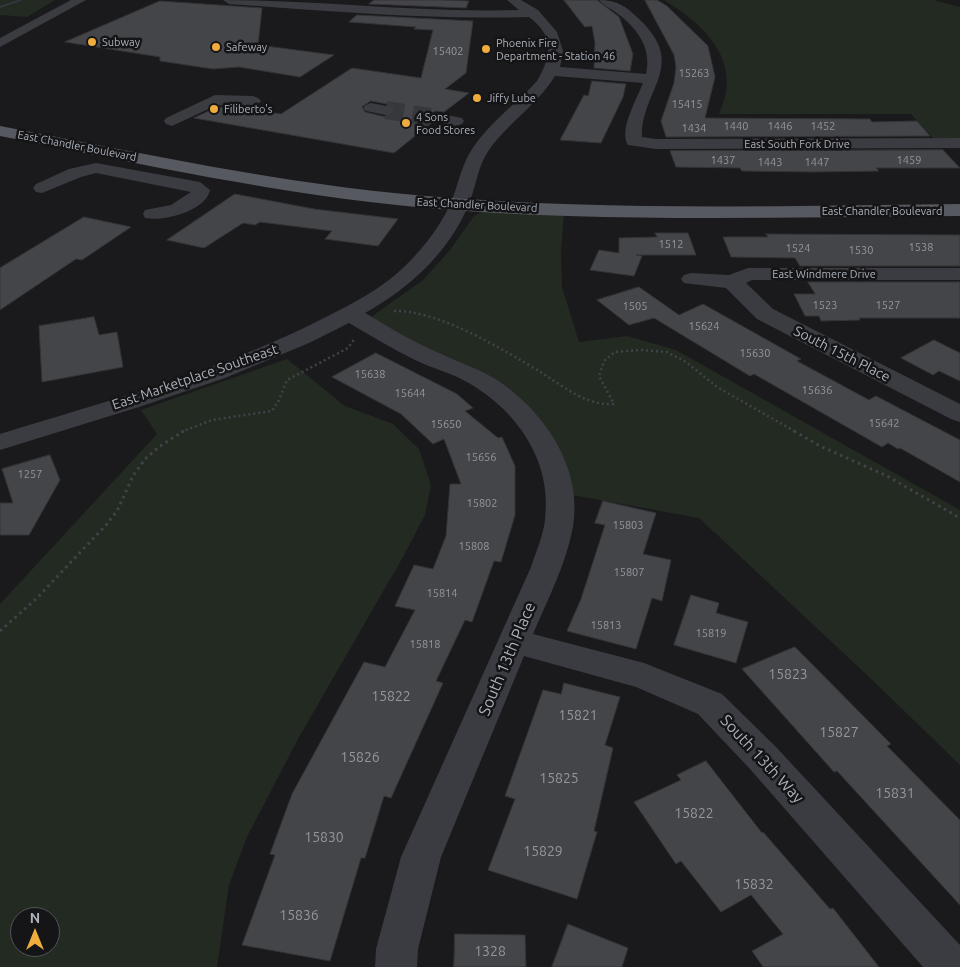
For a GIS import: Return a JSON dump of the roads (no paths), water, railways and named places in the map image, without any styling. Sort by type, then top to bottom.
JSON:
[{"type":"main road","name":"East Chandler Boulevard","points":[[0,131],[225,175],[373,196],[459,204],[624,211],[960,210]]},
{"type":"main road","name":"East Chandler Boulevard","points":[[458,185],[485,187]]},
{"type":"street","points":[[0,32],[60,0]]},
{"type":"street","points":[[0,43],[80,0]]},
{"type":"street","points":[[229,0],[454,15],[534,13]]},
{"type":"street","points":[[347,8],[357,0]]},
{"type":"street","points":[[513,0],[534,13],[550,31],[556,52],[552,71],[652,79],[655,63],[650,43],[638,24],[604,0]]},
{"type":"street","name":"East Marketplace Southeast","points":[[0,442],[231,367],[367,314],[387,291],[419,264],[440,237],[459,204],[458,185],[480,151],[516,111],[539,90],[552,71]]},
{"type":"street","name":"East South Fork Drive","points":[[652,79],[633,129],[634,141],[656,144],[960,143]]},
{"type":"street","points":[[172,121],[215,100],[253,101]]},
{"type":"street","points":[[437,118],[456,121]]},
{"type":"street","points":[[42,188],[75,173],[96,168],[194,186],[201,190],[200,195],[179,210],[170,213],[152,214]]},
{"type":"street","name":"East Windmere Drive","points":[[691,279],[732,282],[748,274],[960,274]]},
{"type":"street","name":"South 15th Place","points":[[732,282],[765,314],[960,414]]},
{"type":"street","name":"South 13th Place","points":[[367,314],[433,360],[473,376],[491,386],[519,409],[542,439],[555,466],[560,486],[560,513],[556,539],[421,857],[397,949],[396,967]]},
{"type":"street","name":"South 13th Way","points":[[514,641],[644,676],[710,704],[763,758],[951,967]]},
{"type":"waterway","points":[[0,7],[21,0]]},
{"type":"tunnel","points":[[386,110],[437,118]]},
{"type":"place","name":"Subway","points":[[92,42]]},
{"type":"place","name":"Safeway","points":[[216,47]]},
{"type":"place","name":"Phoenix Fire Department - Station 46","points":[[486,49]]},
{"type":"place","name":"Jiffy Lube","points":[[477,98]]},
{"type":"place","name":"Filiberto's","points":[[214,109]]},
{"type":"place","name":"4 Sons Food Stores","points":[[406,123]]}]
